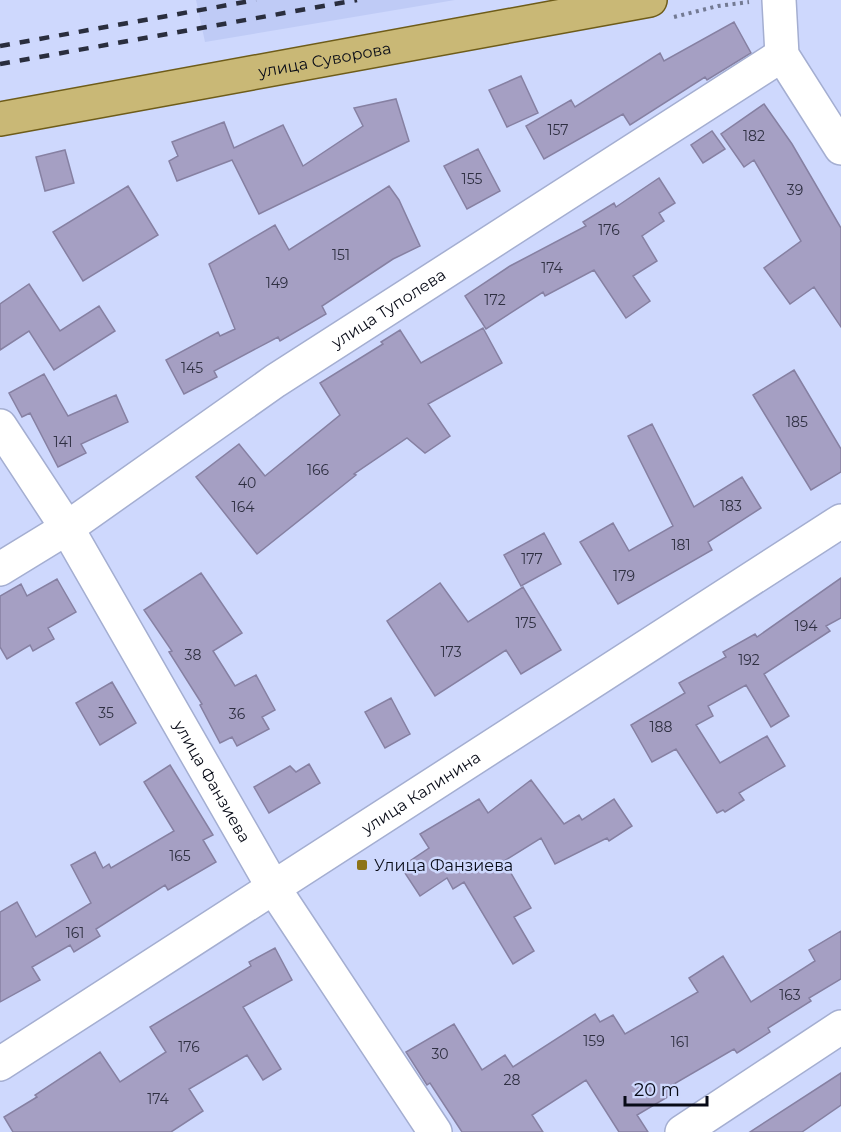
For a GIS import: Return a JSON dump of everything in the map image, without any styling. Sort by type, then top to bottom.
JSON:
[{"type":"main road","name":"улица Суворова","points":[[0,119],[650,0]]},
{"type":"street","points":[[779,0],[782,55],[841,148]]},
{"type":"street","name":"улица Туполева","points":[[0,569],[67,528],[275,381],[782,55]]},
{"type":"street","name":"улица Фанзиева","points":[[0,426],[67,528],[273,887],[435,1132]]},
{"type":"street","name":"улица Калинина","points":[[0,1064],[841,521]]},
{"type":"street","points":[[682,1132],[841,1027]]},
{"type":"shaded area","points":[[196,0],[455,0],[205,42]]},
{"type":"building","points":[[734,22],[751,53],[707,80],[705,77],[630,125],[623,114],[544,159],[526,126],[571,100],[575,107],[660,53],[664,61]]},
{"type":"building","points":[[521,76],[538,113],[507,127],[489,90]]},
{"type":"building","points":[[396,99],[409,141],[259,214],[232,160],[177,181],[169,161],[178,156],[172,142],[224,122],[234,148],[283,125],[303,166],[363,126],[354,108]]},
{"type":"building","points":[[764,104],[792,144],[841,228],[841,327],[814,287],[790,304],[764,268],[801,241],[754,160],[744,167],[721,134]]},
{"type":"building","points":[[712,131],[725,149],[703,163],[691,145]]},
{"type":"building","points":[[478,149],[500,191],[467,209],[444,166]]},
{"type":"building","points":[[65,150],[74,183],[45,191],[36,157]]},
{"type":"building","points":[[659,178],[675,203],[659,213],[664,221],[642,236],[657,261],[633,276],[650,301],[626,318],[594,270],[545,296],[543,292],[486,329],[465,296],[510,266],[586,226],[583,222],[614,203],[616,207]]},
{"type":"building","points":[[128,186],[158,235],[83,281],[53,232]]},
{"type":"building","points":[[389,186],[399,200],[420,246],[393,259],[322,306],[326,314],[280,341],[278,337],[214,371],[217,377],[184,394],[166,360],[218,332],[220,336],[235,329],[209,264],[275,225],[289,250]]},
{"type":"building","points":[[29,284],[60,331],[99,306],[115,331],[54,370],[29,331],[0,350],[0,304]]},
{"type":"building","points":[[483,328],[502,363],[428,404],[450,436],[425,453],[407,438],[354,474],[356,475],[257,554],[196,477],[239,444],[265,476],[340,415],[320,383],[383,344],[381,342],[400,330],[421,363]]},
{"type":"building","points":[[794,370],[841,449],[841,472],[811,490],[753,395]]},
{"type":"building","points":[[44,374],[68,416],[116,395],[128,422],[81,444],[86,453],[58,467],[30,413],[22,417],[9,393]]},
{"type":"building","points":[[652,424],[694,507],[742,477],[761,508],[708,542],[712,550],[618,604],[580,542],[613,523],[629,551],[673,526],[628,436]]},
{"type":"building","points":[[544,533],[561,564],[521,586],[504,555]]},
{"type":"building","points":[[201,573],[242,633],[213,651],[235,686],[256,675],[275,710],[262,717],[269,729],[237,746],[232,737],[220,743],[200,705],[202,704],[169,652],[172,651],[144,610]]},
{"type":"building","points":[[841,578],[841,618],[826,626],[830,631],[764,674],[789,716],[771,727],[746,685],[708,706],[713,716],[696,725],[720,763],[767,736],[785,766],[739,793],[744,800],[725,812],[723,810],[717,813],[676,749],[652,762],[631,725],[685,693],[679,683],[726,657],[723,652],[755,634],[757,637]]},
{"type":"building","points":[[57,579],[76,612],[48,628],[54,639],[33,651],[30,645],[7,659],[0,647],[0,596],[21,584],[27,596]]},
{"type":"building","points":[[440,583],[468,622],[523,587],[561,650],[521,674],[506,650],[435,696],[387,621]]},
{"type":"building","points":[[112,682],[136,723],[100,745],[76,703]]},
{"type":"building","points":[[391,698],[410,734],[385,748],[365,712]]},
{"type":"building","points":[[309,764],[320,783],[269,813],[254,787],[290,766],[296,772]]},
{"type":"building","points":[[170,765],[213,835],[203,840],[216,862],[168,890],[165,885],[96,929],[100,936],[74,952],[70,945],[32,967],[40,980],[0,1002],[0,912],[17,902],[36,937],[91,903],[71,865],[95,852],[103,868],[109,864],[111,868],[174,831],[144,782]]},
{"type":"building","points":[[531,780],[564,824],[579,815],[582,820],[614,799],[632,826],[609,841],[607,838],[555,864],[541,838],[504,861],[531,908],[514,917],[534,951],[513,964],[464,882],[453,889],[447,878],[420,896],[401,867],[429,848],[420,834],[479,799],[488,813]]},
{"type":"building","points":[[841,931],[841,979],[809,998],[811,1001],[768,1028],[770,1032],[737,1053],[734,1049],[667,1088],[671,1095],[637,1115],[648,1132],[619,1132],[586,1080],[532,1115],[543,1132],[462,1132],[430,1083],[427,1085],[406,1052],[454,1024],[482,1070],[505,1055],[513,1067],[595,1014],[600,1022],[613,1015],[625,1034],[698,992],[689,978],[723,956],[751,1002],[815,961],[809,950]]},
{"type":"building","points":[[275,948],[292,980],[243,1007],[281,1069],[263,1080],[247,1055],[189,1089],[203,1111],[171,1132],[13,1132],[4,1117],[37,1097],[35,1095],[100,1052],[120,1082],[166,1052],[150,1027],[251,966],[249,962]]},
{"type":"building","points":[[841,1073],[841,1105],[802,1132],[750,1132]]},
{"type":"railway","points":[[0,46],[256,0]]},
{"type":"railway","points":[[0,64],[357,0]]},
{"type":"place","name":"Улица Фанзиева","points":[[362,865]]}]
